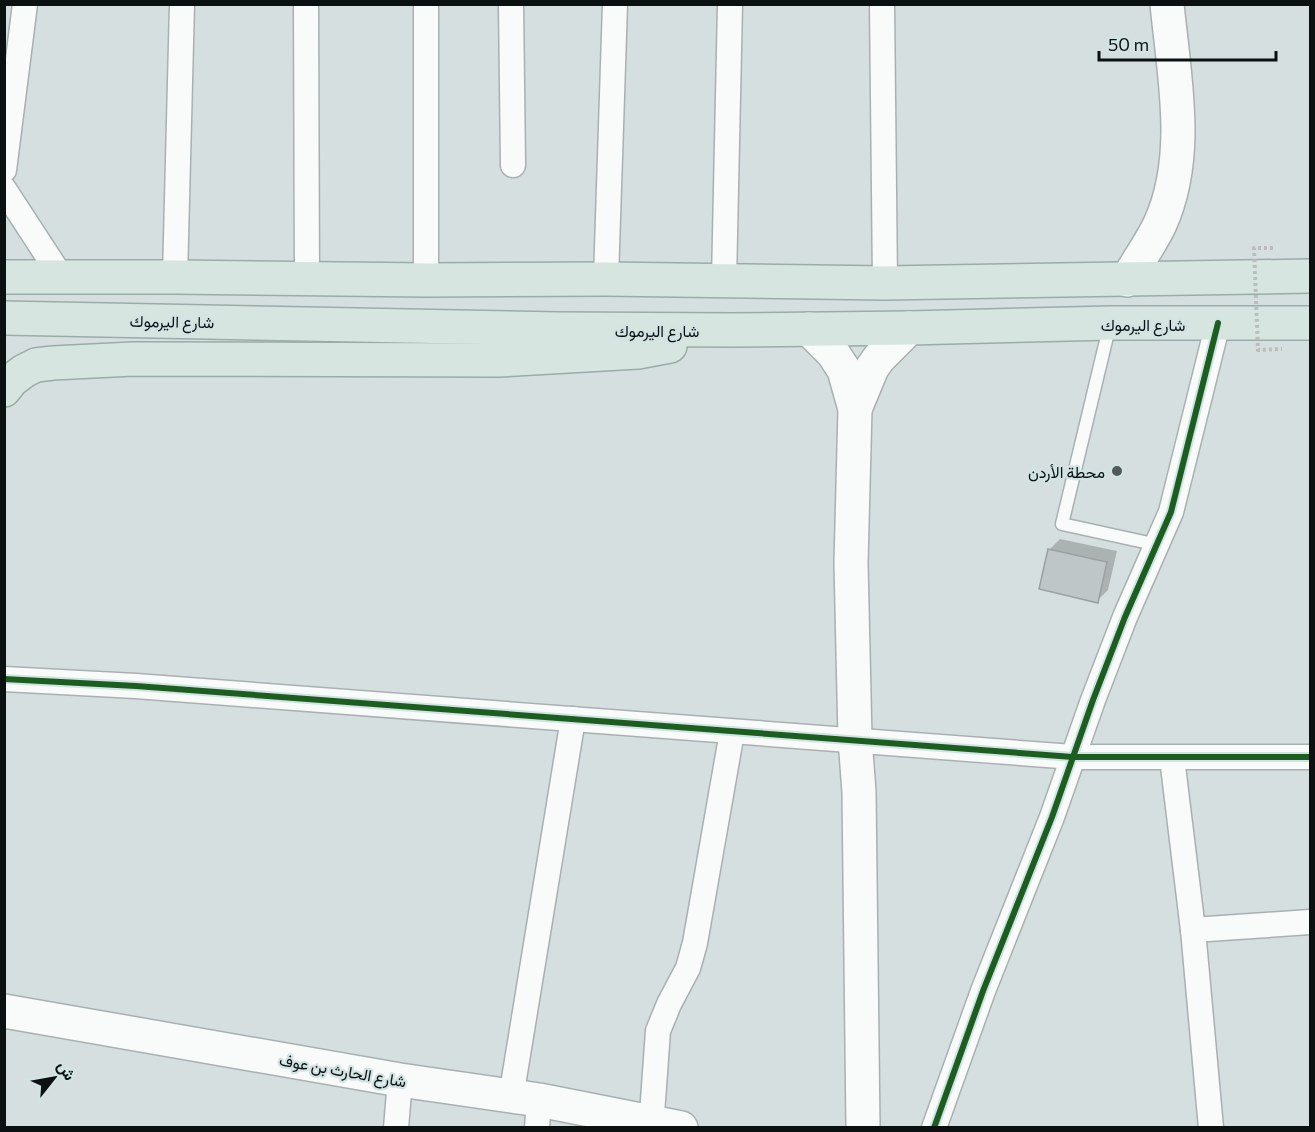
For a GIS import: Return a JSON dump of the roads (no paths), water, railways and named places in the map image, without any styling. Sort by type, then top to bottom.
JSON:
[{"type":"highway","points":[[4,277],[606,279],[885,283],[1311,276]]},
{"type":"highway","name":"شارع اليرموك","points":[[4,318],[558,329],[731,330],[1111,323],[1311,323]]},
{"type":"highway","points":[[4,390],[24,371],[36,365],[53,363],[133,359],[499,360],[638,352],[689,343],[731,330]]},
{"type":"street","points":[[4,170],[25,4]]},
{"type":"street","points":[[175,277],[182,4]]},
{"type":"street","points":[[306,4],[308,279]]},
{"type":"street","points":[[426,4],[426,280]]},
{"type":"street","points":[[511,4],[513,165]]},
{"type":"street","points":[[606,279],[615,4]]},
{"type":"street","points":[[724,281],[730,4]]},
{"type":"street","points":[[882,4],[885,283]]},
{"type":"street","points":[[1127,280],[1160,224],[1170,190],[1179,141],[1167,4]]},
{"type":"street","points":[[4,189],[62,278]]},
{"type":"street","points":[[934,1128],[983,991],[1052,817],[1093,700],[1125,617],[1158,545],[1177,491],[1218,323]]},
{"type":"street","points":[[855,409],[872,368],[909,328]]},
{"type":"street","points":[[809,329],[833,354],[844,370],[855,409],[851,563],[855,740],[859,792],[863,1128]]},
{"type":"street","points":[[4,679],[136,686],[1073,757],[1311,757]]},
{"type":"street","points":[[529,1108],[573,719]]},
{"type":"street","points":[[661,1126],[658,1031],[688,968],[695,944],[732,732]]},
{"type":"street","points":[[1172,758],[1193,930],[1211,1128]]},
{"type":"street","points":[[1193,930],[1311,922]]},
{"type":"street","name":"شارع الحارث بن عوف","points":[[4,1011],[400,1080],[529,1108],[661,1126]]},
{"type":"street","points":[[396,1128],[400,1080]]},
{"type":"lane","points":[[1111,323],[1062,524],[1158,545]]},
{"type":"place","name":"محطة الأردن","points":[[1117,471]]}]
